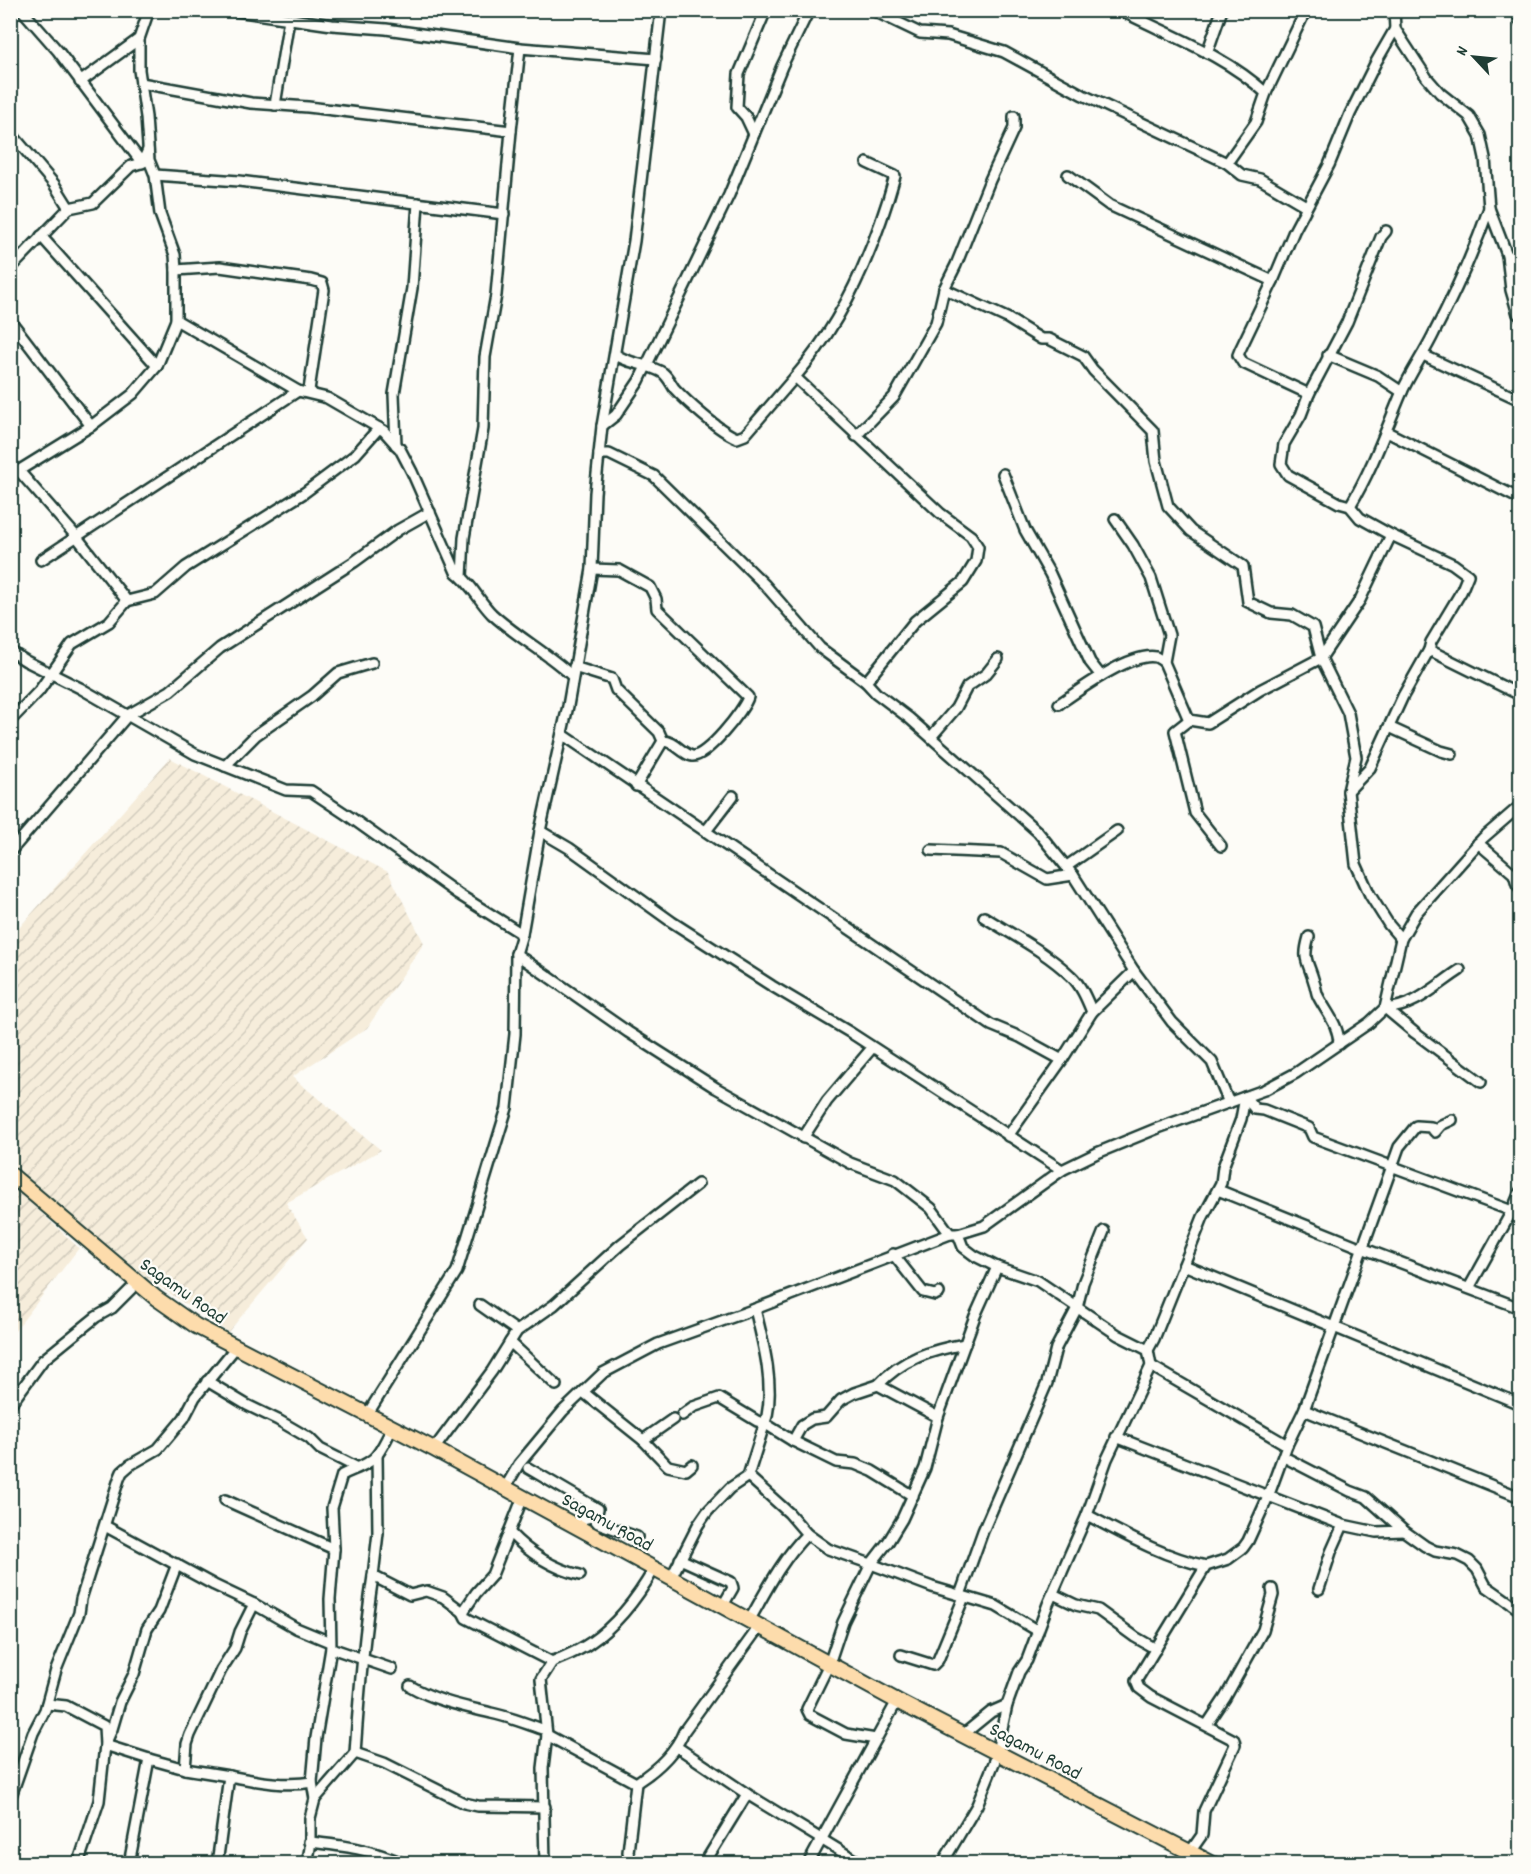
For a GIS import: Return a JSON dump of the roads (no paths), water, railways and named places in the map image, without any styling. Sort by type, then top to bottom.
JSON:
[{"type":"highway","name":"Sagamu Road","points":[[10,1174],[136,1283],[195,1326],[434,1449],[897,1701],[1213,1863]]},
{"type":"street","points":[[22,10],[58,51],[155,175],[160,214],[175,255],[176,320],[157,366],[133,394],[91,426],[15,474],[76,536],[127,601]]},
{"type":"street","points":[[146,162],[148,149],[139,39],[149,10]]},
{"type":"street","points":[[229,10],[332,25],[386,28],[520,48],[656,59]]},
{"type":"street","points":[[367,1415],[457,1271],[507,1108],[515,1034],[516,954],[562,734],[592,569],[602,426],[634,241],[661,10]]},
{"type":"street","points":[[754,134],[746,117],[737,107],[738,81],[766,10]]},
{"type":"street","points":[[602,426],[616,415],[639,381],[729,195],[782,66],[809,10]]},
{"type":"street","points":[[872,10],[920,33],[948,35],[1004,52],[1083,95],[1227,163],[1242,175],[1260,179],[1306,206]]},
{"type":"street","points":[[1120,10],[1207,53],[1247,76],[1266,93]]},
{"type":"street","points":[[1207,53],[1222,10]]},
{"type":"street","points":[[1227,163],[1256,122],[1266,93],[1306,10]]},
{"type":"street","points":[[1394,10],[1395,29],[1427,78],[1476,126],[1485,158],[1489,208],[1507,255],[1511,290],[1518,314]]},
{"type":"street","points":[[1521,13],[1521,21]]},
{"type":"street","points":[[275,105],[289,19]]},
{"type":"street","points":[[1309,394],[1243,363],[1238,356],[1306,206],[1329,165],[1376,62],[1395,29]]},
{"type":"street","points":[[80,82],[139,39]]},
{"type":"street","points":[[462,576],[464,538],[483,429],[485,357],[496,295],[520,48]]},
{"type":"street","points":[[141,83],[251,103],[308,107],[512,131]]},
{"type":"street","points":[[856,436],[894,397],[936,323],[944,289],[1014,128],[1014,116]]},
{"type":"street","points":[[12,136],[54,184],[69,208]]},
{"type":"street","points":[[10,269],[69,208],[93,203],[131,166],[146,162]]},
{"type":"street","points":[[615,354],[629,362],[646,366],[668,376],[674,387],[729,435],[737,438],[745,435],[795,377],[838,319],[885,211],[895,176],[867,163]]},
{"type":"street","points":[[155,175],[239,181],[504,214]]},
{"type":"street","points":[[1068,175],[1109,205],[1273,281]]},
{"type":"street","points":[[396,445],[394,394],[411,288],[418,203]]},
{"type":"street","points":[[1350,506],[1387,432],[1402,392],[1423,355],[1476,247],[1489,208]]},
{"type":"street","points":[[1348,791],[1370,768],[1431,642],[1461,592],[1468,575],[1453,564],[1392,536],[1360,518],[1350,506],[1339,503],[1288,476],[1281,464],[1284,444],[1347,322],[1381,237],[1386,231]]},
{"type":"street","points":[[41,236],[157,366]]},
{"type":"street","points":[[1507,255],[1521,261]]},
{"type":"street","points":[[176,270],[220,267],[311,280],[322,284],[324,290],[309,390],[312,393]]},
{"type":"street","points":[[944,289],[1007,318],[1041,339],[1049,339],[1083,356],[1093,370],[1153,431],[1156,461],[1168,506],[1191,531],[1243,567],[1248,602],[1271,613],[1292,615],[1313,627],[1321,658],[1348,713],[1356,757],[1348,791],[1354,851],[1362,880],[1389,926],[1401,939]]},
{"type":"street","points":[[176,320],[298,391],[327,398],[380,428],[396,445],[412,472],[456,572],[462,576],[490,612],[519,638],[573,672],[612,679],[616,690],[659,732],[663,741]]},
{"type":"street","points":[[10,321],[91,426]]},
{"type":"street","points":[[1328,355],[1378,376],[1402,392]]},
{"type":"street","points":[[1423,355],[1521,400]]},
{"type":"street","points":[[795,377],[940,513],[970,536],[978,547],[976,561],[963,582],[915,621],[866,682]]},
{"type":"street","points":[[41,560],[298,391]]},
{"type":"street","points":[[10,721],[52,674],[72,644],[109,622],[127,601],[155,594],[186,567],[304,493],[355,455],[380,428]]},
{"type":"street","points":[[1387,432],[1521,499]]},
{"type":"street","points":[[599,454],[609,453],[654,476],[765,585],[820,648],[909,718],[1038,832],[1070,870],[1134,971],[1172,1022],[1212,1062],[1229,1103]]},
{"type":"street","points":[[1003,474],[1025,530],[1050,574],[1090,662],[1101,676]]},
{"type":"street","points":[[10,852],[128,715],[170,691],[220,648],[354,562],[398,530],[430,512]]},
{"type":"street","points":[[1115,519],[1151,578],[1169,635],[1164,662],[1189,720]]},
{"type":"street","points":[[1221,846],[1195,813],[1175,731],[1189,720],[1208,723],[1260,690],[1321,658],[1360,600],[1392,536]]},
{"type":"street","points":[[592,569],[619,570],[650,587],[656,598],[657,609],[748,697],[746,704],[717,741],[698,755],[691,756],[668,741],[663,741]]},
{"type":"street","points":[[1429,650],[1521,695]]},
{"type":"street","points":[[10,651],[195,754],[286,790],[311,791],[458,894],[522,934]]},
{"type":"street","points":[[1059,704],[1101,676],[1137,660],[1156,657],[1164,662]]},
{"type":"street","points":[[931,737],[956,708],[967,687],[986,674],[998,659]]},
{"type":"street","points":[[225,766],[256,735],[312,696],[338,673],[372,663]]},
{"type":"street","points":[[1389,727],[1452,754]]},
{"type":"street","points":[[562,734],[991,1025],[1020,1037],[1062,1060]]},
{"type":"street","points":[[636,786],[663,741]]},
{"type":"street","points":[[706,831],[734,796]]},
{"type":"street","points":[[505,1488],[519,1464],[563,1411],[603,1373],[658,1344],[755,1309],[893,1254],[984,1226],[1062,1170],[1123,1141],[1264,1090],[1296,1073],[1339,1044],[1385,1008],[1401,939],[1416,913],[1478,843],[1518,812]]},
{"type":"street","points":[[540,831],[568,848],[672,922],[851,1033],[1062,1170]]},
{"type":"street","points":[[931,850],[1001,853],[1047,879],[1070,870],[1087,850],[1117,831]]},
{"type":"street","points":[[1478,843],[1514,874],[1521,888]]},
{"type":"street","points":[[984,917],[1051,960],[1072,977],[1092,1012]]},
{"type":"street","points":[[1309,937],[1305,959],[1317,994],[1335,1023],[1339,1044]]},
{"type":"street","points":[[516,954],[628,1032],[716,1088],[850,1163],[903,1185],[931,1208],[963,1247],[975,1256],[997,1267],[1038,1281],[1129,1342],[1148,1350]]},
{"type":"street","points":[[1385,1008],[1392,1009],[1409,1004],[1460,970]]},
{"type":"street","points":[[1008,1136],[1062,1060],[1092,1012],[1134,971]]},
{"type":"street","points":[[1385,1008],[1414,1033],[1481,1082]]},
{"type":"street","points":[[803,1138],[827,1101],[872,1048]]},
{"type":"street","points":[[1245,1097],[1255,1109],[1264,1110],[1309,1128],[1313,1137],[1512,1211]]},
{"type":"street","points":[[942,1863],[977,1805],[998,1753],[1007,1706],[1087,1515],[1093,1493],[1116,1437],[1151,1366],[1148,1350],[1203,1217],[1218,1190],[1223,1167],[1241,1119],[1245,1097]]},
{"type":"street","points":[[1087,1515],[1150,1546],[1183,1560],[1206,1566],[1228,1559],[1243,1548],[1268,1497],[1287,1445],[1304,1410],[1399,1147],[1416,1126],[1431,1127],[1435,1132],[1441,1125],[1452,1120]]},
{"type":"street","points":[[434,1449],[492,1371],[517,1331],[554,1305],[620,1245],[698,1184]]},
{"type":"street","points":[[1218,1190],[1521,1308]]},
{"type":"street","points":[[1469,1288],[1521,1192]]},
{"type":"street","points":[[901,1655],[928,1665],[933,1665],[938,1660],[983,1532],[1047,1383],[1056,1348],[1077,1308],[1083,1283],[1104,1231]]},
{"type":"street","points":[[893,1254],[923,1292],[927,1295],[939,1293]]},
{"type":"street","points":[[1184,1265],[1521,1404]]},
{"type":"street","points":[[876,1739],[846,1734],[807,1712],[807,1708],[829,1665],[843,1622],[871,1564],[888,1542],[913,1496],[925,1468],[938,1417],[997,1267]]},
{"type":"street","points":[[10,1405],[43,1360],[96,1317],[112,1308],[136,1283]]},
{"type":"street","points":[[480,1305],[517,1331]]},
{"type":"street","points":[[671,1578],[698,1525],[716,1500],[748,1476],[769,1407],[766,1355],[755,1309]]},
{"type":"street","points":[[510,1342],[556,1385]]},
{"type":"street","points":[[793,1441],[802,1425],[812,1419],[826,1417],[841,1400],[878,1385],[917,1356],[932,1350],[965,1344]]},
{"type":"street","points":[[10,1799],[33,1733],[47,1704],[56,1670],[79,1612],[84,1587],[122,1472],[158,1449],[184,1418],[207,1381],[236,1347]]},
{"type":"street","points":[[1151,1366],[1287,1445]]},
{"type":"street","points":[[207,1381],[309,1438],[320,1449],[356,1467]]},
{"type":"street","points":[[878,1385],[938,1417]]},
{"type":"street","points":[[583,1392],[643,1440],[668,1466],[686,1470],[692,1466]]},
{"type":"street","points":[[643,1440],[693,1407],[719,1398],[793,1441],[836,1462],[855,1464],[872,1471],[913,1496]]},
{"type":"street","points":[[1304,1410],[1521,1497]]},
{"type":"street","points":[[307,1863],[310,1818],[315,1799],[312,1782],[316,1738],[330,1645],[330,1599],[334,1549],[332,1508],[342,1476],[377,1455],[392,1428]]},
{"type":"street","points":[[760,1437],[764,1433],[776,1431]]},
{"type":"street","points":[[1116,1437],[1343,1525],[1376,1532],[1404,1531]]},
{"type":"street","points":[[315,1799],[356,1753],[360,1677],[364,1660],[378,1533],[377,1455]]},
{"type":"street","points":[[1284,1457],[1366,1497],[1404,1531],[1425,1546],[1435,1551],[1457,1555],[1469,1561],[1477,1569],[1486,1586],[1521,1610]]},
{"type":"street","points":[[528,1468],[598,1509],[599,1512],[593,1517],[582,1519],[575,1526]]},
{"type":"street","points":[[748,1476],[789,1513],[807,1534],[828,1549],[932,1587],[996,1606],[1038,1631]]},
{"type":"street","points":[[463,1612],[492,1575],[523,1497]]},
{"type":"street","points":[[225,1500],[334,1549]]},
{"type":"street","points":[[593,1517],[598,1523],[637,1537]]},
{"type":"street","points":[[1319,1589],[1343,1525]]},
{"type":"street","points":[[105,1526],[330,1645],[392,1669]]},
{"type":"street","points":[[509,1532],[525,1549],[545,1562],[580,1575]]},
{"type":"street","points":[[631,1863],[628,1852],[636,1783],[655,1769],[677,1747],[684,1731],[754,1624],[778,1571],[795,1546],[807,1534]]},
{"type":"street","points":[[680,1559],[731,1582],[733,1588],[722,1607]]},
{"type":"street","points":[[105,1745],[120,1702],[134,1674],[147,1629],[159,1611],[177,1564]]},
{"type":"street","points":[[1190,1852],[1202,1835],[1204,1811],[1235,1745],[1234,1740],[1151,1696],[1139,1688],[1136,1681],[1206,1566]]},
{"type":"street","points":[[545,1863],[543,1768],[546,1733],[541,1679],[552,1662],[590,1643],[620,1618],[642,1591],[654,1569]]},
{"type":"street","points":[[373,1576],[410,1595],[426,1591],[443,1597],[463,1612],[466,1618],[552,1662]]},
{"type":"street","points":[[1207,1725],[1263,1630],[1273,1595],[1272,1589]]},
{"type":"street","points":[[1053,1594],[1076,1605],[1098,1610],[1135,1637],[1156,1648]]},
{"type":"street","points":[[185,1769],[190,1735],[221,1670],[235,1648],[254,1604]]},
{"type":"street","points":[[410,1686],[428,1697],[502,1715],[546,1733],[636,1783]]},
{"type":"street","points":[[808,1863],[897,1701]]},
{"type":"street","points":[[47,1704],[66,1706],[104,1726],[105,1745],[99,1801],[78,1863]]},
{"type":"street","points":[[964,1734],[991,1712],[1007,1706]]},
{"type":"street","points":[[105,1745],[185,1769],[279,1783],[312,1782]]},
{"type":"street","points":[[677,1747],[747,1794],[862,1863]]},
{"type":"street","points":[[356,1753],[384,1763],[464,1803],[478,1806],[545,1807]]},
{"type":"street","points":[[129,1863],[149,1759]]},
{"type":"street","points":[[217,1863],[229,1776]]},
{"type":"street","points":[[704,1863],[747,1794]]},
{"type":"street","points":[[309,1842],[358,1847],[405,1863]]}]
